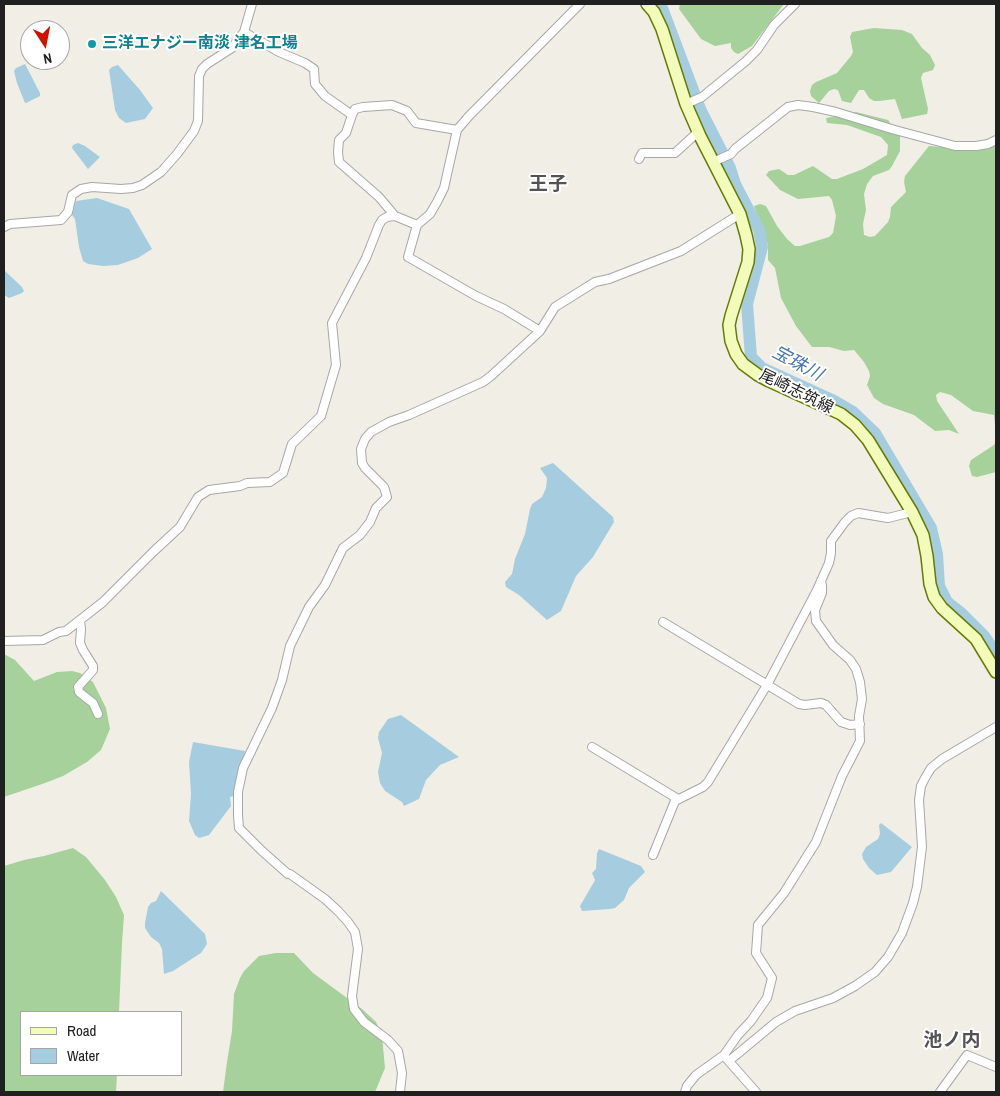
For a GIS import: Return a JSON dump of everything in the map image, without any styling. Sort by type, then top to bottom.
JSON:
[{"type":"main road","name":"尾崎志筑線","points":[[647,4],[654,12],[662,29],[698,132],[717,160],[740,214],[746,234],[749,249],[748,262],[729,325],[731,341],[736,354],[743,364],[758,375],[841,414],[855,425],[868,440],[912,512],[923,535],[930,584],[934,597],[942,608],[976,639],[996,672]]},
{"type":"street","points":[[4,227],[10,224],[61,220],[68,212],[72,195],[81,189],[92,187],[133,188],[142,185],[161,172],[194,132],[198,121],[199,76],[202,69],[232,48],[244,32],[252,4]]},
{"type":"street","points":[[540,331],[504,309],[476,296],[408,257],[417,225],[430,214],[444,188],[457,130],[580,4]]},
{"type":"street","points":[[688,103],[702,97],[746,61],[757,50],[774,25],[795,4]]},
{"type":"street","points":[[244,32],[314,69],[315,84],[325,96],[352,115]]},
{"type":"street","points":[[394,216],[379,197],[339,162],[339,140],[346,133],[355,109],[392,105],[407,111],[416,123],[457,130]]},
{"type":"street","points":[[717,160],[731,154],[735,148],[788,106],[798,105],[836,112],[955,146],[976,146],[988,144],[996,140]]},
{"type":"street","points":[[639,159],[642,153],[675,153],[698,132]]},
{"type":"street","points":[[400,1092],[402,1073],[398,1051],[388,1040],[364,1022],[354,1009],[352,996],[358,949],[355,932],[338,911],[325,899],[288,874],[239,828],[238,815],[238,792],[243,768],[272,708],[282,680],[290,646],[309,607],[325,585],[343,548],[360,535],[370,522],[376,508],[387,497],[384,487],[362,463],[361,449],[365,439],[371,432],[389,422],[483,382],[540,331],[555,307],[595,282],[609,279],[681,251],[740,214]]},
{"type":"street","points":[[4,640],[43,640],[59,632],[66,631],[103,602],[180,528],[198,497],[209,490],[270,482],[283,473],[292,444],[321,416],[336,365],[332,323],[366,258],[379,225],[387,217],[394,216],[417,225]]},
{"type":"street","points":[[654,855],[675,801],[703,787],[708,782],[768,685],[821,581],[830,560],[831,541],[845,522],[851,516],[861,513],[890,518],[912,512]]},
{"type":"street","points":[[726,1058],[738,1035],[751,1021],[767,998],[772,978],[756,953],[758,925],[784,893],[816,842],[842,776],[860,741],[859,716],[862,699],[856,669],[850,660],[833,645],[816,621],[815,610],[822,593],[821,581]]},
{"type":"street","points":[[80,621],[80,643],[93,666],[93,670],[78,687],[79,692],[93,703],[98,714]]},
{"type":"street","points":[[663,622],[803,705],[818,702],[824,704],[838,720],[846,724],[860,724]]},
{"type":"street","points":[[686,1092],[687,1086],[696,1074],[726,1058],[776,1022],[796,1011],[841,994],[855,986],[874,972],[888,957],[902,932],[913,904],[917,887],[922,847],[919,800],[921,786],[932,768],[942,759],[996,727]]},
{"type":"street","points":[[592,747],[678,799]]},
{"type":"street","points":[[940,1092],[967,1055],[996,1067]]},
{"type":"street","points":[[726,1058],[756,1092]]},
{"type":"green space","points":[[680,4],[784,4],[752,46],[738,54],[731,48],[731,43],[715,46],[701,39],[679,9]]},
{"type":"green space","points":[[874,28],[902,30],[912,34],[922,48],[930,55],[935,65],[933,70],[923,73],[921,78],[928,109],[927,114],[902,119],[895,99],[874,101],[869,98],[864,90],[859,90],[851,103],[842,101],[838,90],[834,89],[829,91],[819,103],[811,96],[812,85],[837,73],[851,56],[853,52],[850,37],[852,32]]},
{"type":"green space","points":[[856,112],[888,120],[900,136],[900,151],[892,166],[889,170],[873,176],[867,184],[864,194],[866,210],[863,224],[864,235],[870,237],[875,236],[888,222],[891,207],[906,192],[905,176],[929,146],[975,150],[996,145],[996,437],[994,415],[973,411],[951,395],[940,392],[936,395],[937,401],[959,434],[949,430],[935,431],[914,415],[883,404],[874,398],[867,385],[870,376],[869,371],[854,350],[844,351],[829,347],[812,347],[796,326],[781,298],[775,268],[768,260],[768,245],[754,206],[760,204],[766,206],[777,226],[795,246],[829,237],[833,233],[836,216],[832,200],[829,196],[798,199],[780,190],[766,175],[769,171],[779,169],[788,175],[794,175],[813,166],[832,179],[837,179],[863,169],[887,155],[888,145],[881,137],[847,125],[827,123],[826,118]]},
{"type":"green space","points":[[996,441],[996,472],[977,477],[972,476],[969,466],[971,460],[994,445]]},
{"type":"green space","points":[[4,654],[15,660],[34,681],[57,672],[72,671],[80,673],[93,682],[106,708],[110,729],[101,750],[87,762],[63,776],[4,797]]},
{"type":"green space","points":[[73,848],[86,857],[116,897],[124,915],[119,1011],[20,1011],[20,1076],[117,1076],[116,1092],[4,1092],[4,866]]},
{"type":"green space","points":[[276,953],[294,953],[313,973],[362,1009],[376,1022],[382,1036],[385,1068],[375,1092],[223,1092],[232,1031],[234,994],[240,978],[244,971],[259,956]]},
{"type":"water","points":[[118,65],[153,108],[145,119],[126,123],[119,118],[115,110],[109,70]]},
{"type":"water","points":[[20,66],[20,70],[28,70],[40,96],[25,103],[17,83],[14,71]]},
{"type":"water","points":[[78,143],[100,157],[88,169],[72,148],[73,145]]},
{"type":"water","points":[[97,198],[129,209],[152,249],[138,258],[118,265],[103,266],[88,264],[83,261],[75,219],[72,215],[76,201]]},
{"type":"water","points":[[4,270],[22,287],[24,291],[22,293],[9,298],[4,295]]},
{"type":"water","points":[[553,463],[613,517],[614,522],[593,557],[576,576],[561,611],[547,620],[519,595],[506,587],[505,582],[512,574],[515,559],[525,534],[532,504],[542,497],[546,488],[547,478],[540,468]]},
{"type":"water","points":[[401,715],[459,757],[440,765],[426,780],[419,799],[404,806],[402,802],[385,791],[380,783],[378,772],[382,753],[378,738],[379,732],[388,719]]},
{"type":"water","points":[[193,742],[245,751],[238,787],[235,796],[230,797],[231,806],[209,835],[199,838],[195,835],[189,821],[191,794],[189,762]]},
{"type":"water","points":[[881,823],[912,847],[891,872],[877,875],[869,868],[862,854],[866,847],[878,839],[880,834],[879,825]]},
{"type":"water","points":[[599,849],[641,866],[645,872],[629,888],[624,900],[615,908],[582,911],[580,906],[595,880],[592,873],[596,869]]},
{"type":"water","points":[[161,891],[205,934],[207,944],[201,953],[173,971],[164,974],[162,949],[145,928],[148,907],[156,901]]},
{"type":"waterway","name":"宝珠川","points":[[659,4],[701,111],[759,230],[762,247],[747,304],[751,357],[762,368],[834,401],[853,412],[875,433],[931,528],[937,554],[939,586],[947,602],[984,636],[996,653]]},
{"type":"place","name":"三洋エナジー南淡 津名工場","points":[[92,44]]},
{"type":"district","name":"王子","points":[[548,185]]},
{"type":"district","name":"池ノ内","points":[[952,1041]]}]
